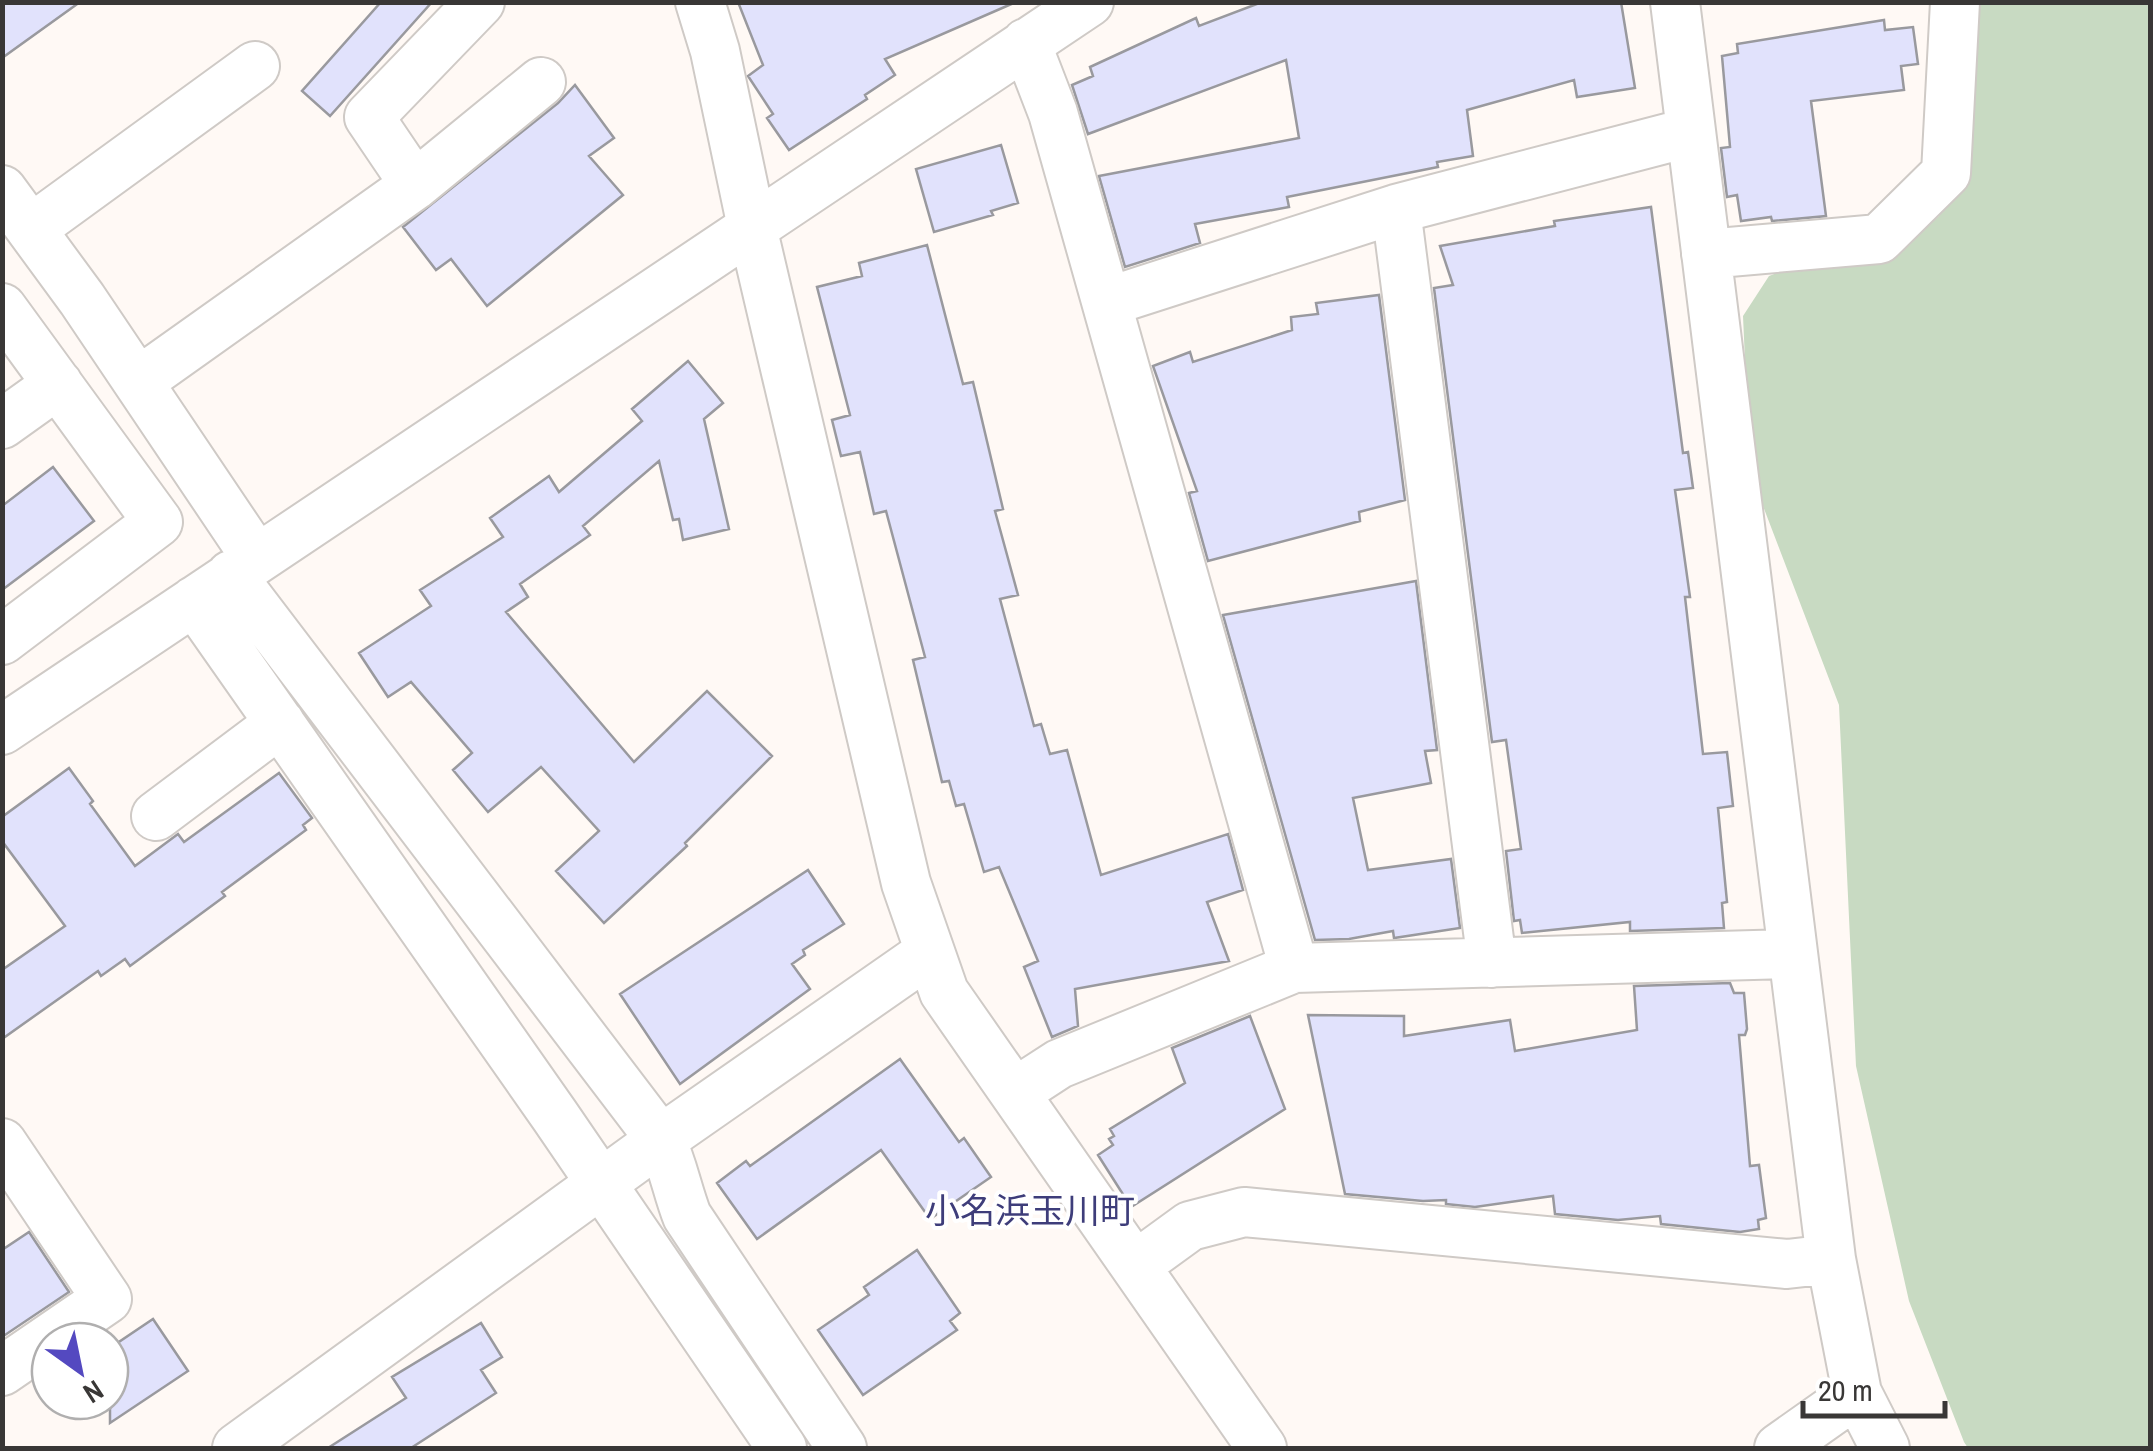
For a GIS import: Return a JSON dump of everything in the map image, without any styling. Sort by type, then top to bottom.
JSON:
[{"type":"street","points":[[414,184],[369,117],[480,2]]},
{"type":"street","points":[[700,2],[715,51],[752,227],[906,883],[944,992],[1262,1448]]},
{"type":"street","points":[[2,730],[1089,2]]},
{"type":"street","points":[[1675,2],[1831,1259],[1857,1393],[1886,1448]]},
{"type":"street","points":[[1706,254],[1879,238],[1946,173],[1954,2]]},
{"type":"street","points":[[1026,44],[1053,113],[1294,968]]},
{"type":"street","points":[[31,229],[255,66]]},
{"type":"street","points":[[138,382],[414,184],[541,82]]},
{"type":"street","points":[[1106,302],[1396,209],[1691,132]]},
{"type":"street","points":[[2,190],[138,382],[227,578],[280,723],[782,1448]]},
{"type":"street","points":[[1396,209],[1492,963]]},
{"type":"street","points":[[2,308],[158,522],[2,640]]},
{"type":"street","points":[[2,424],[58,384]]},
{"type":"street","points":[[227,578],[661,1140],[675,1170],[687,1216],[842,1448]]},
{"type":"street","points":[[156,816],[280,723]]},
{"type":"street","points":[[237,1448],[599,1184],[930,952]]},
{"type":"street","points":[[1016,1092],[1059,1064],[1294,968],[1793,954]]},
{"type":"street","points":[[2,1143],[107,1299],[2,1371]]},
{"type":"street","points":[[1134,1266],[1190,1226],[1244,1212],[1787,1264],[1831,1259]]},
{"type":"street","points":[[1779,1448],[1857,1393]]},
{"type":"green space","points":[[1971,3],[2150,3],[2150,1448],[1968,1448],[1964,1442],[1909,1301],[1856,1066],[1839,705],[1750,472],[1743,316],[1769,276],[1807,261],[1895,255],[1939,216],[1960,129]]},
{"type":"building","points":[[2,2],[80,2],[2,58]]},
{"type":"building","points":[[381,2],[432,2],[330,116],[302,91]]},
{"type":"building","points":[[738,2],[1016,2],[885,59],[895,75],[865,95],[867,99],[789,150],[767,118],[773,114],[748,76],[763,65]]},
{"type":"building","points":[[1262,2],[1621,2],[1635,88],[1577,97],[1574,80],[1467,110],[1473,156],[1437,162],[1438,167],[1287,197],[1289,207],[1195,224],[1200,243],[1125,267],[1099,176],[1299,138],[1286,60],[1088,134],[1072,85],[1093,76],[1090,67],[1196,18],[1199,26]]},
{"type":"building","points":[[1884,20],[1885,30],[1913,27],[1918,64],[1901,66],[1904,90],[1811,101],[1826,216],[1741,221],[1737,195],[1727,197],[1721,148],[1730,147],[1722,56],[1738,53],[1737,44]]},
{"type":"building","points":[[575,85],[614,138],[589,156],[623,195],[487,306],[451,259],[436,270],[403,227],[558,103]]},
{"type":"building","points":[[1001,145],[1018,203],[991,211],[993,215],[934,232],[916,169]]},
{"type":"building","points":[[1651,207],[1683,453],[1688,452],[1693,488],[1675,490],[1690,597],[1685,597],[1703,754],[1727,752],[1733,806],[1718,808],[1727,902],[1722,903],[1724,928],[1630,931],[1630,922],[1522,933],[1520,920],[1514,921],[1506,851],[1521,849],[1506,740],[1492,742],[1434,288],[1453,285],[1440,246],[1555,226],[1554,221]]},
{"type":"building","points":[[927,245],[963,384],[973,382],[1003,509],[995,511],[1018,595],[1000,599],[1034,726],[1041,724],[1050,754],[1067,750],[1101,875],[1228,834],[1243,890],[1207,902],[1229,961],[1075,989],[1078,1026],[1052,1037],[1024,967],[1038,961],[999,867],[984,872],[964,804],[956,806],[949,781],[942,782],[913,660],[925,657],[886,511],[874,514],[860,452],[841,456],[832,420],[850,415],[817,287],[862,276],[859,263]]},
{"type":"building","points":[[1379,295],[1405,500],[1359,512],[1360,521],[1208,561],[1189,493],[1197,491],[1153,366],[1190,352],[1193,362],[1292,330],[1291,317],[1318,314],[1316,303]]},
{"type":"building","points":[[688,361],[723,403],[704,419],[729,529],[683,540],[679,519],[673,520],[659,461],[583,526],[590,535],[520,584],[528,597],[506,612],[634,762],[707,691],[772,756],[685,843],[687,846],[604,923],[556,871],[599,831],[541,767],[488,812],[453,770],[472,753],[411,682],[388,697],[359,653],[431,606],[420,590],[503,537],[490,518],[549,476],[559,492],[642,421],[632,409]]},
{"type":"building","points":[[53,467],[94,521],[2,590],[2,506]]},
{"type":"building","points":[[1416,581],[1437,750],[1425,751],[1431,783],[1353,798],[1368,870],[1451,859],[1460,928],[1394,938],[1393,931],[1315,940],[1223,615]]},
{"type":"building","points":[[69,768],[135,866],[178,834],[184,842],[279,773],[312,818],[303,825],[306,830],[222,892],[225,896],[130,966],[125,959],[101,976],[98,971],[2,1039],[2,970],[65,926],[2,841],[2,817]]},
{"type":"building","points":[[808,870],[844,924],[803,950],[805,955],[792,964],[810,989],[680,1084],[620,994]]},
{"type":"building","points":[[1730,983],[1734,993],[1744,993],[1747,1029],[1745,1035],[1739,1035],[1750,1166],[1759,1165],[1766,1218],[1758,1220],[1759,1229],[1740,1232],[1661,1224],[1660,1216],[1618,1220],[1555,1214],[1553,1196],[1475,1207],[1446,1204],[1446,1200],[1345,1194],[1308,1015],[1404,1016],[1404,1036],[1510,1020],[1515,1051],[1637,1030],[1634,986]]},
{"type":"building","points":[[1250,1016],[1285,1109],[1131,1207],[1098,1155],[1113,1145],[1110,1129],[1185,1083],[1172,1048]]},
{"type":"building","points":[[900,1059],[959,1142],[964,1138],[991,1177],[930,1219],[881,1150],[757,1239],[717,1183],[746,1161],[750,1166]]},
{"type":"building","points":[[29,1232],[69,1292],[2,1337],[2,1250]]},
{"type":"building","points":[[917,1250],[960,1313],[950,1321],[957,1330],[863,1395],[818,1330],[869,1295],[864,1287]]},
{"type":"building","points":[[153,1319],[188,1371],[130,1410],[130,1335]]},
{"type":"building","points":[[481,1323],[502,1357],[481,1370],[496,1393],[411,1448],[328,1448],[406,1398],[392,1377]]},
{"type":"district","name":"小名浜玉川町","points":[[1030,1211]]}]
